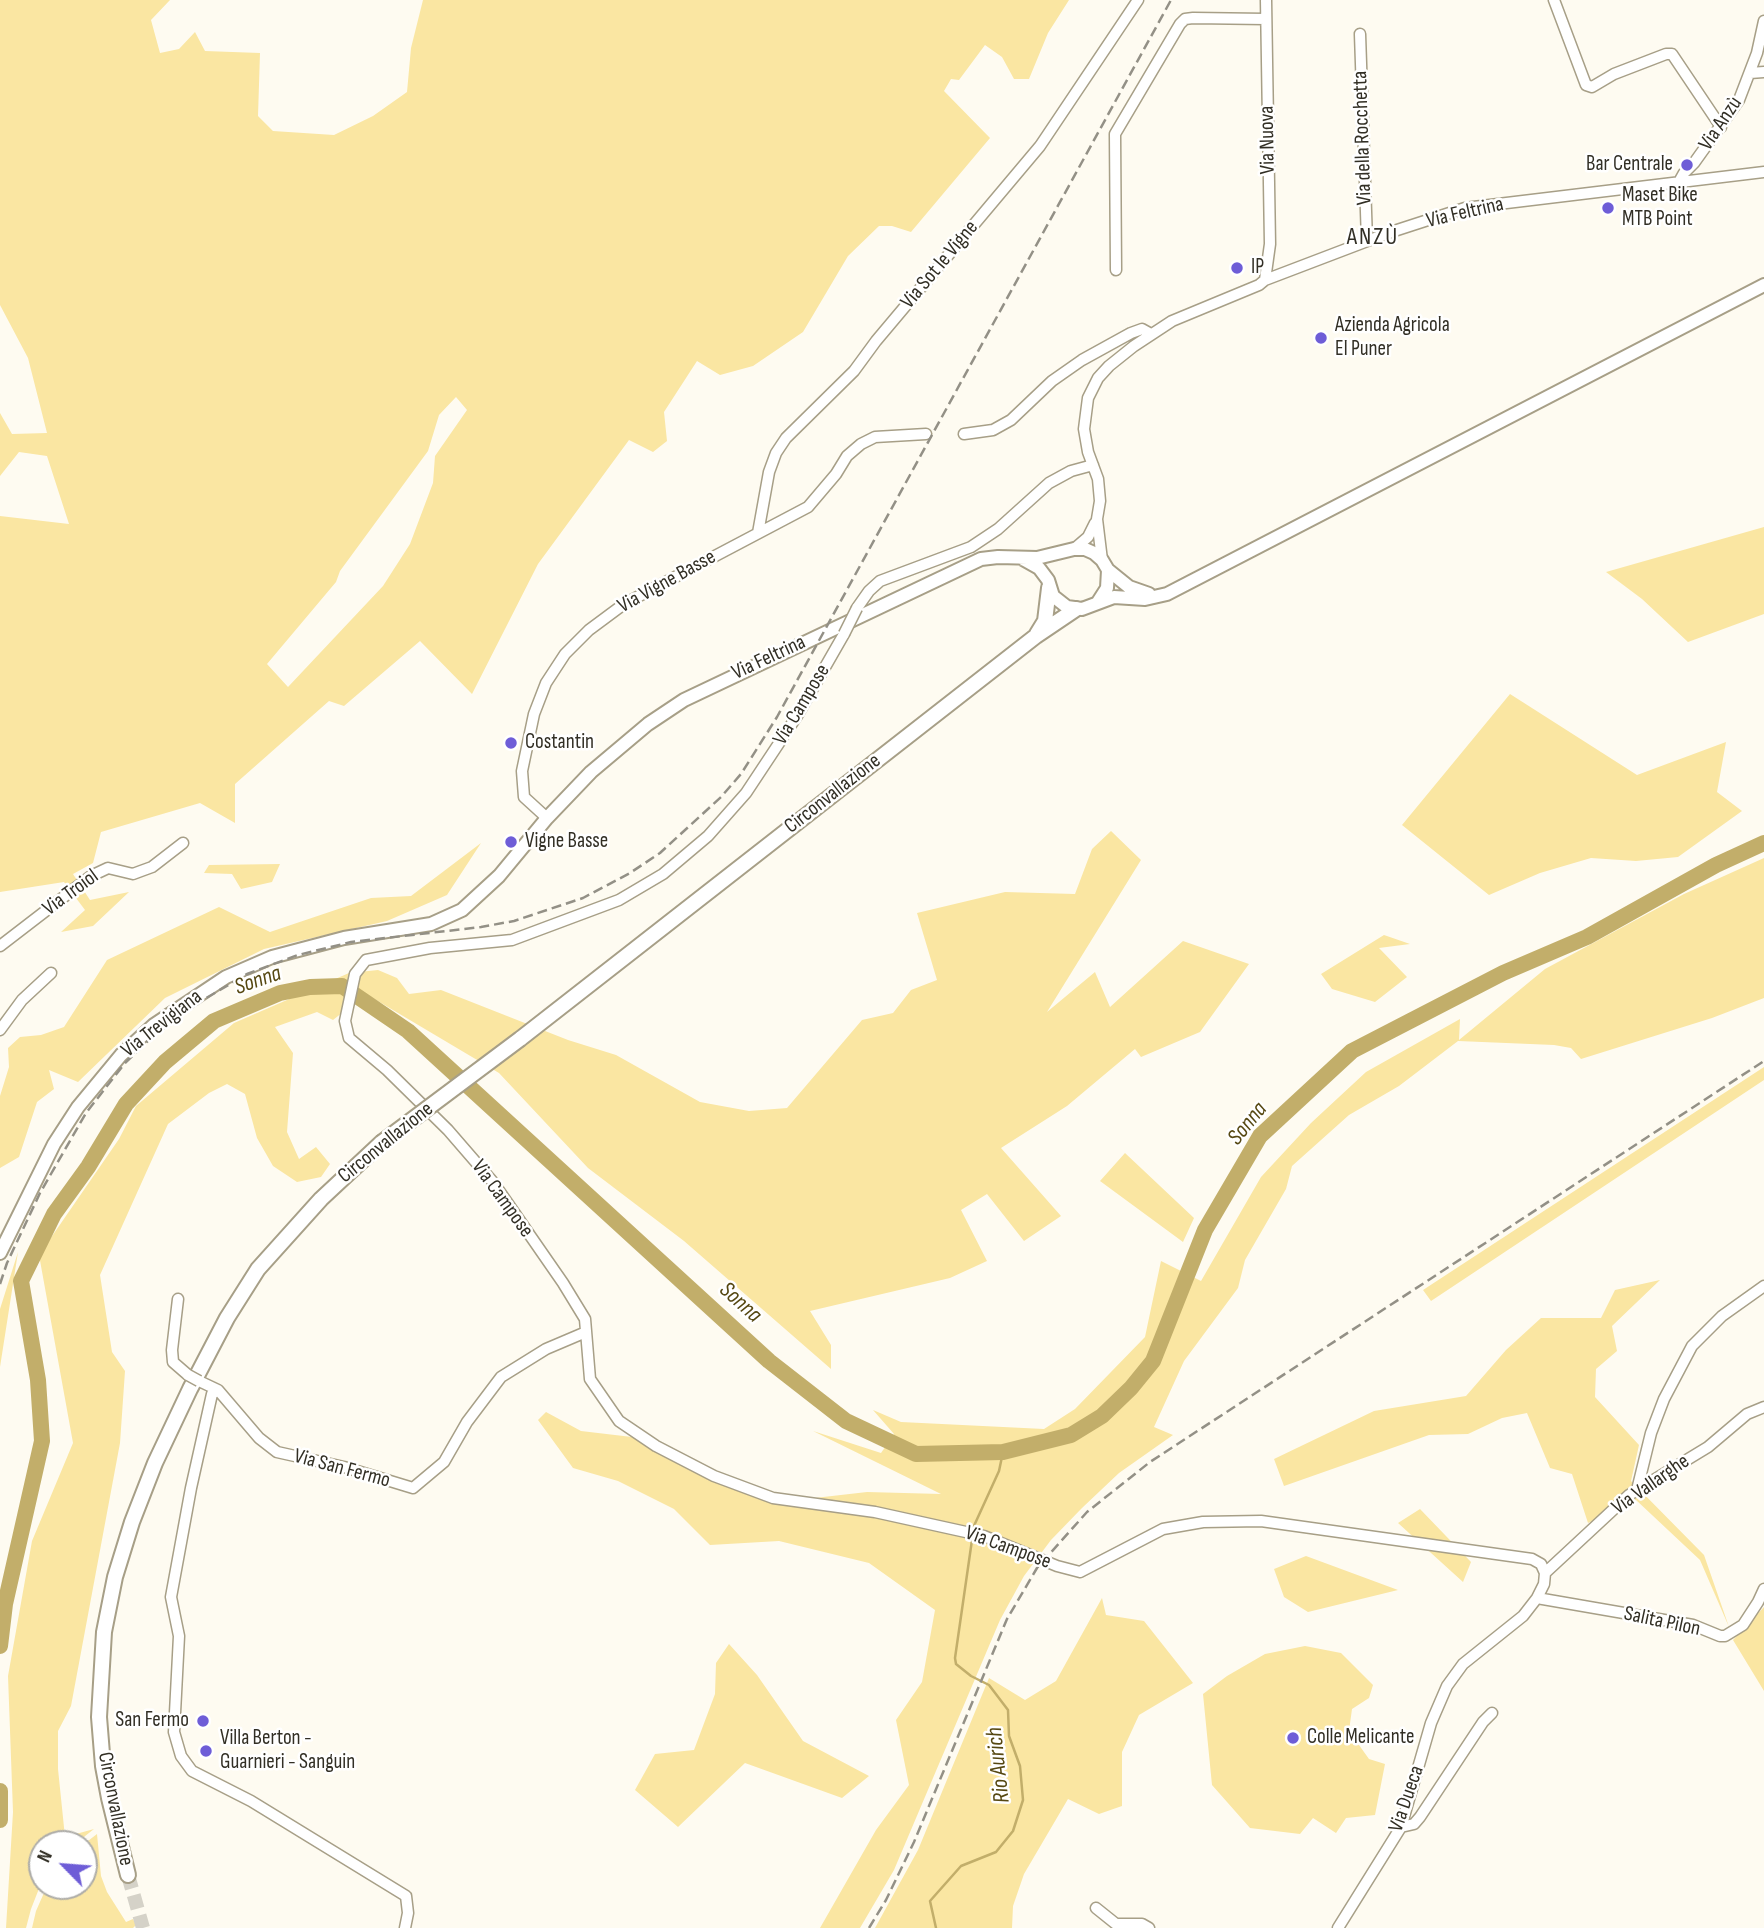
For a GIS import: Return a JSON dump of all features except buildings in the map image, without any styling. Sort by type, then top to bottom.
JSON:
[{"type":"highway","points":[[1036,636],[1045,621],[1049,584]]},
{"type":"highway","name":"Circonvallazione","points":[[128,1875],[103,1766],[99,1717],[104,1632],[115,1577],[132,1522],[155,1463],[227,1318],[258,1269],[321,1199],[381,1143],[520,1039],[1036,636],[1076,609]]},
{"type":"main road","points":[[1023,559],[1039,568],[1059,603],[1076,609],[1088,608],[1114,597],[1160,596],[1195,581],[1417,462],[1764,285]]},
{"type":"main road","points":[[1049,584],[1052,563],[1070,550],[1085,549],[1094,553],[1129,587],[1160,596]]},
{"type":"main road","name":"Via Feltrina","points":[[547,818],[605,759],[648,724],[684,700],[970,563],[998,557],[1023,559],[1070,550]]},
{"type":"main road","name":"Via Feltrina","points":[[1098,602],[1107,588],[1105,565]]},
{"type":"main road","name":"Via Trevigiana","points":[[0,1253],[54,1144],[78,1107],[121,1055],[154,1026],[226,977],[272,957],[344,938],[425,925],[451,916],[485,890],[547,818]]},
{"type":"street","name":"Via Sot le Vigne","points":[[758,533],[769,472],[781,445],[854,371],[876,341],[1040,146],[1138,0]]},
{"type":"street","name":"Via Nuova","points":[[1265,280],[1270,244],[1266,0]]},
{"type":"street","points":[[1554,0],[1586,85],[1591,87],[1614,74],[1672,54],[1721,127]]},
{"type":"street","points":[[1116,270],[1115,134],[1180,24],[1185,19],[1193,18],[1266,19]]},
{"type":"street","name":"Via Anzù","points":[[1679,182],[1739,100],[1757,53],[1764,20]]},
{"type":"street","name":"Via della Rocchetta","points":[[1360,34],[1367,241]]},
{"type":"street","points":[[1750,73],[1764,72]]},
{"type":"street","name":"Via Feltrina","points":[[1105,565],[1097,519],[1100,489],[1086,445],[1083,422],[1091,389],[1109,366],[1172,321],[1259,285],[1265,280],[1367,241],[1465,208],[1764,172]]},
{"type":"street","points":[[964,434],[993,430],[1010,420],[1052,381],[1082,360],[1131,333],[1142,329],[1151,334]]},
{"type":"street","name":"Via Vigne Basse","points":[[547,818],[524,797],[522,771],[534,714],[547,683],[565,654],[589,630],[624,604],[808,506],[847,456],[861,444],[875,437],[926,434]]},
{"type":"street","name":"Via Campose","points":[[1093,465],[1071,471],[1049,483],[998,529],[971,547],[892,575],[869,591],[797,716],[746,793],[708,836],[663,874],[619,900],[512,940],[430,948],[366,960],[355,974],[345,1021],[349,1038],[387,1070],[449,1130],[493,1182],[585,1319],[590,1379],[619,1421],[656,1446],[714,1476],[773,1498],[875,1512],[984,1536],[1035,1558],[1080,1572],[1163,1529],[1203,1522],[1261,1521],[1532,1559],[1541,1564],[1545,1573]]},
{"type":"street","points":[[1070,550],[1088,537],[1097,519]]},
{"type":"street","name":"Via Troiol","points":[[0,946],[91,876],[108,868],[133,874],[152,867],[183,843]]},
{"type":"street","points":[[0,1030],[22,1000],[51,974]]},
{"type":"street","points":[[1637,1490],[1651,1433],[1664,1399],[1692,1346],[1722,1316],[1764,1286]]},
{"type":"street","name":"Via San Fermo","points":[[178,1300],[173,1362],[188,1375],[218,1390],[259,1438],[277,1452],[344,1467],[413,1488],[444,1462],[467,1422],[501,1377],[546,1349],[586,1332]]},
{"type":"street","points":[[218,1390],[212,1394],[171,1597],[179,1636],[174,1732],[181,1756],[192,1771],[251,1801],[406,1896],[408,1913],[405,1928]]},
{"type":"street","name":"Via Vallarghe","points":[[1545,1573],[1637,1490],[1708,1447],[1747,1414],[1764,1408]]},
{"type":"street","name":"Via Dueca","points":[[1338,1928],[1401,1827],[1431,1723],[1447,1686],[1463,1664],[1523,1616],[1545,1584],[1545,1573]]},
{"type":"street","name":"Salita Pilon","points":[[1537,1598],[1693,1625],[1726,1636],[1743,1625],[1764,1589]]},
{"type":"street","points":[[1401,1827],[1414,1825],[1483,1722],[1493,1713]]},
{"type":"street","points":[[1096,1908],[1116,1924],[1129,1923],[1149,1928]]},
{"type":"shaded area","points":[[0,0],[170,0],[151,20],[160,53],[179,49],[195,32],[205,51],[260,53],[258,116],[273,131],[334,135],[373,116],[407,92],[411,48],[423,0],[1069,0],[1048,33],[1029,79],[1014,79],[1002,57],[985,45],[959,80],[951,79],[944,91],[990,138],[911,232],[892,226],[879,226],[848,256],[803,332],[753,366],[720,375],[697,361],[664,412],[667,441],[653,452],[629,440],[538,564],[472,694],[420,641],[344,706],[329,701],[235,784],[235,823],[200,803],[101,832],[93,863],[73,874],[90,900],[129,892],[93,926],[61,932],[85,910],[64,882],[0,892],[0,516],[69,524],[47,456],[19,452],[0,476],[0,413],[12,434],[47,433],[28,358],[0,305]],"holes":[[[456,397],[467,410],[435,456],[433,483],[410,544],[383,586],[288,687],[267,664],[336,582],[340,571],[428,451],[439,415]]]},
{"type":"shaded area","points":[[1764,527],[1764,614],[1688,642],[1642,599],[1606,572]]},
{"type":"shaded area","points":[[1510,694],[1637,775],[1726,742],[1717,792],[1742,811],[1678,857],[1636,861],[1591,858],[1540,873],[1489,895],[1402,825]]},
{"type":"shaded area","points":[[1111,831],[1141,860],[1047,1012],[1095,972],[1110,1007],[1183,941],[1249,964],[1200,1032],[1141,1057],[1135,1049],[1067,1106],[1001,1148],[1061,1216],[1024,1241],[987,1194],[961,1210],[987,1261],[950,1278],[810,1311],[831,1345],[831,1369],[684,1241],[588,1168],[499,1073],[366,994],[333,1020],[317,1012],[275,1027],[293,1053],[287,1132],[299,1159],[316,1147],[330,1164],[321,1177],[297,1182],[273,1166],[257,1138],[245,1094],[227,1084],[209,1093],[168,1124],[100,1275],[112,1352],[125,1371],[120,1443],[71,1706],[58,1731],[58,1769],[64,1830],[28,1830],[28,1900],[35,1900],[26,1928],[6,1928],[13,1812],[8,1676],[32,1541],[73,1443],[39,1255],[119,1139],[136,1106],[234,1023],[349,973],[378,970],[397,978],[409,994],[441,990],[568,1040],[616,1055],[700,1102],[749,1111],[787,1108],[862,1020],[893,1013],[911,990],[937,980],[917,913],[1005,892],[1075,894],[1092,849]]},
{"type":"shaded area","points":[[481,843],[447,895],[387,921],[264,949],[165,998],[78,1082],[49,1070],[54,1089],[37,1102],[19,1157],[0,1168],[0,1096],[9,1067],[8,1048],[20,1037],[41,1035],[64,1027],[107,960],[219,907],[270,932],[371,898],[411,896]]},
{"type":"shaded area","points":[[1764,858],[1764,998],[1712,1018],[1581,1059],[1571,1048],[1554,1045],[1458,1041],[1399,1086],[1349,1115],[1292,1166],[1286,1189],[1245,1260],[1238,1288],[1184,1361],[1154,1427],[1173,1435],[1119,1473],[1082,1508],[1051,1540],[1024,1576],[1000,1620],[894,1870],[860,1928],[820,1928],[876,1830],[909,1785],[896,1720],[922,1682],[935,1610],[869,1563],[779,1541],[710,1545],[674,1509],[618,1481],[573,1468],[538,1420],[546,1412],[581,1431],[632,1437],[771,1503],[867,1492],[941,1494],[813,1431],[881,1453],[894,1434],[873,1410],[901,1422],[1044,1429],[1075,1409],[1145,1337],[1161,1261],[1201,1281],[1261,1177],[1311,1123],[1366,1072],[1460,1019],[1459,1040],[1545,969],[1684,894]]},
{"type":"shaded area","points":[[280,864],[272,882],[241,889],[232,874],[204,873],[209,865]]},
{"type":"shaded area","points":[[1384,935],[1410,944],[1379,948],[1407,977],[1375,1002],[1332,989],[1321,974]]},
{"type":"shaded area","points":[[1764,1067],[1764,1080],[1431,1301],[1423,1290]]},
{"type":"shaded area","points":[[1125,1153],[1194,1218],[1183,1242],[1100,1181]]},
{"type":"shaded area","points":[[18,1252],[0,1367],[0,1309]]},
{"type":"shaded area","points":[[1660,1280],[1612,1326],[1617,1351],[1596,1369],[1595,1397],[1639,1445],[1631,1481],[1704,1555],[1729,1627],[1700,1560],[1636,1500],[1588,1523],[1572,1474],[1550,1468],[1527,1413],[1502,1418],[1468,1434],[1429,1435],[1284,1486],[1274,1459],[1374,1411],[1466,1396],[1506,1350],[1541,1318],[1601,1318],[1615,1290]]},
{"type":"shaded area","points":[[1420,1509],[1471,1562],[1463,1582],[1398,1523]]},
{"type":"shaded area","points":[[1306,1556],[1398,1590],[1308,1612],[1284,1597],[1274,1569]]},
{"type":"shaded area","points":[[1102,1598],[1106,1615],[1144,1621],[1193,1683],[1139,1715],[1122,1752],[1122,1806],[1099,1814],[1068,1799],[1024,1874],[1013,1906],[1012,1928],[875,1928],[918,1850],[989,1678],[1025,1700],[1056,1681]]},
{"type":"shaded area","points":[[1764,1607],[1764,1691],[1733,1640]]},
{"type":"shaded area","points":[[729,1644],[757,1675],[803,1741],[869,1776],[842,1798],[745,1763],[678,1827],[635,1790],[655,1754],[694,1750],[715,1694],[716,1663]]},
{"type":"shaded area","points":[[1305,1646],[1341,1653],[1373,1685],[1369,1698],[1352,1709],[1349,1731],[1369,1759],[1385,1764],[1375,1815],[1346,1818],[1336,1833],[1313,1818],[1300,1834],[1250,1828],[1212,1785],[1203,1694],[1227,1676],[1265,1654]]},
{"type":"shaded area","points":[[98,1844],[101,1876],[107,1892],[126,1922],[133,1919],[136,1925],[133,1928],[32,1928],[41,1900],[98,1900]]},
{"type":"waterway","name":"Sonna","points":[[0,1646],[5,1604],[42,1441],[38,1380],[21,1281],[54,1214],[88,1167],[126,1104],[165,1062],[214,1021],[280,993],[310,987],[342,986],[408,1031],[769,1361],[846,1421],[916,1454],[1003,1452],[1071,1435],[1102,1416],[1131,1388],[1153,1361],[1205,1230],[1260,1136],[1352,1051],[1503,973],[1587,937],[1716,865],[1764,843]]},
{"type":"waterway","name":"Rio Aurich","points":[[973,1528],[999,1471],[1003,1452]]},
{"type":"waterway","name":"Rio Aurich","points":[[936,1928],[930,1901],[961,1866],[996,1852],[1013,1831],[1023,1800],[1020,1766],[1009,1736],[1008,1710],[989,1685],[956,1664],[972,1540]]},
{"type":"waterway","name":"Sonna","points":[[0,1791],[0,1820]]},
{"type":"tunnel","points":[[128,1875],[143,1928]]},
{"type":"railway","points":[[0,1284],[40,1193],[86,1113],[125,1063],[191,1007],[247,974],[298,955],[351,942],[514,921],[583,898],[630,873],[660,853],[721,797],[741,774],[777,717],[1171,0]]},
{"type":"railway","points":[[869,1928],[914,1842],[1007,1619],[1037,1568],[1087,1512],[1150,1462],[1764,1061]]},
{"type":"place","name":"Bar Centrale","points":[[1687,165]]},
{"type":"place","name":"Maset Bike MTB Point","points":[[1608,208]]},
{"type":"place","name":"IP","points":[[1237,268]]},
{"type":"place","name":"Azienda Agricola El Puner","points":[[1321,338]]},
{"type":"place","name":"Costantin","points":[[511,743]]},
{"type":"place","name":"Vigne Basse","points":[[511,842]]},
{"type":"place","name":"San Fermo","points":[[203,1721]]},
{"type":"place","name":"Colle Melicante","points":[[1293,1738]]},
{"type":"place","name":"Villa Berton - Guarnieri - Sanguin","points":[[206,1751]]},
{"type":"district","name":"ANZÙ","points":[[1373,238]]}]
